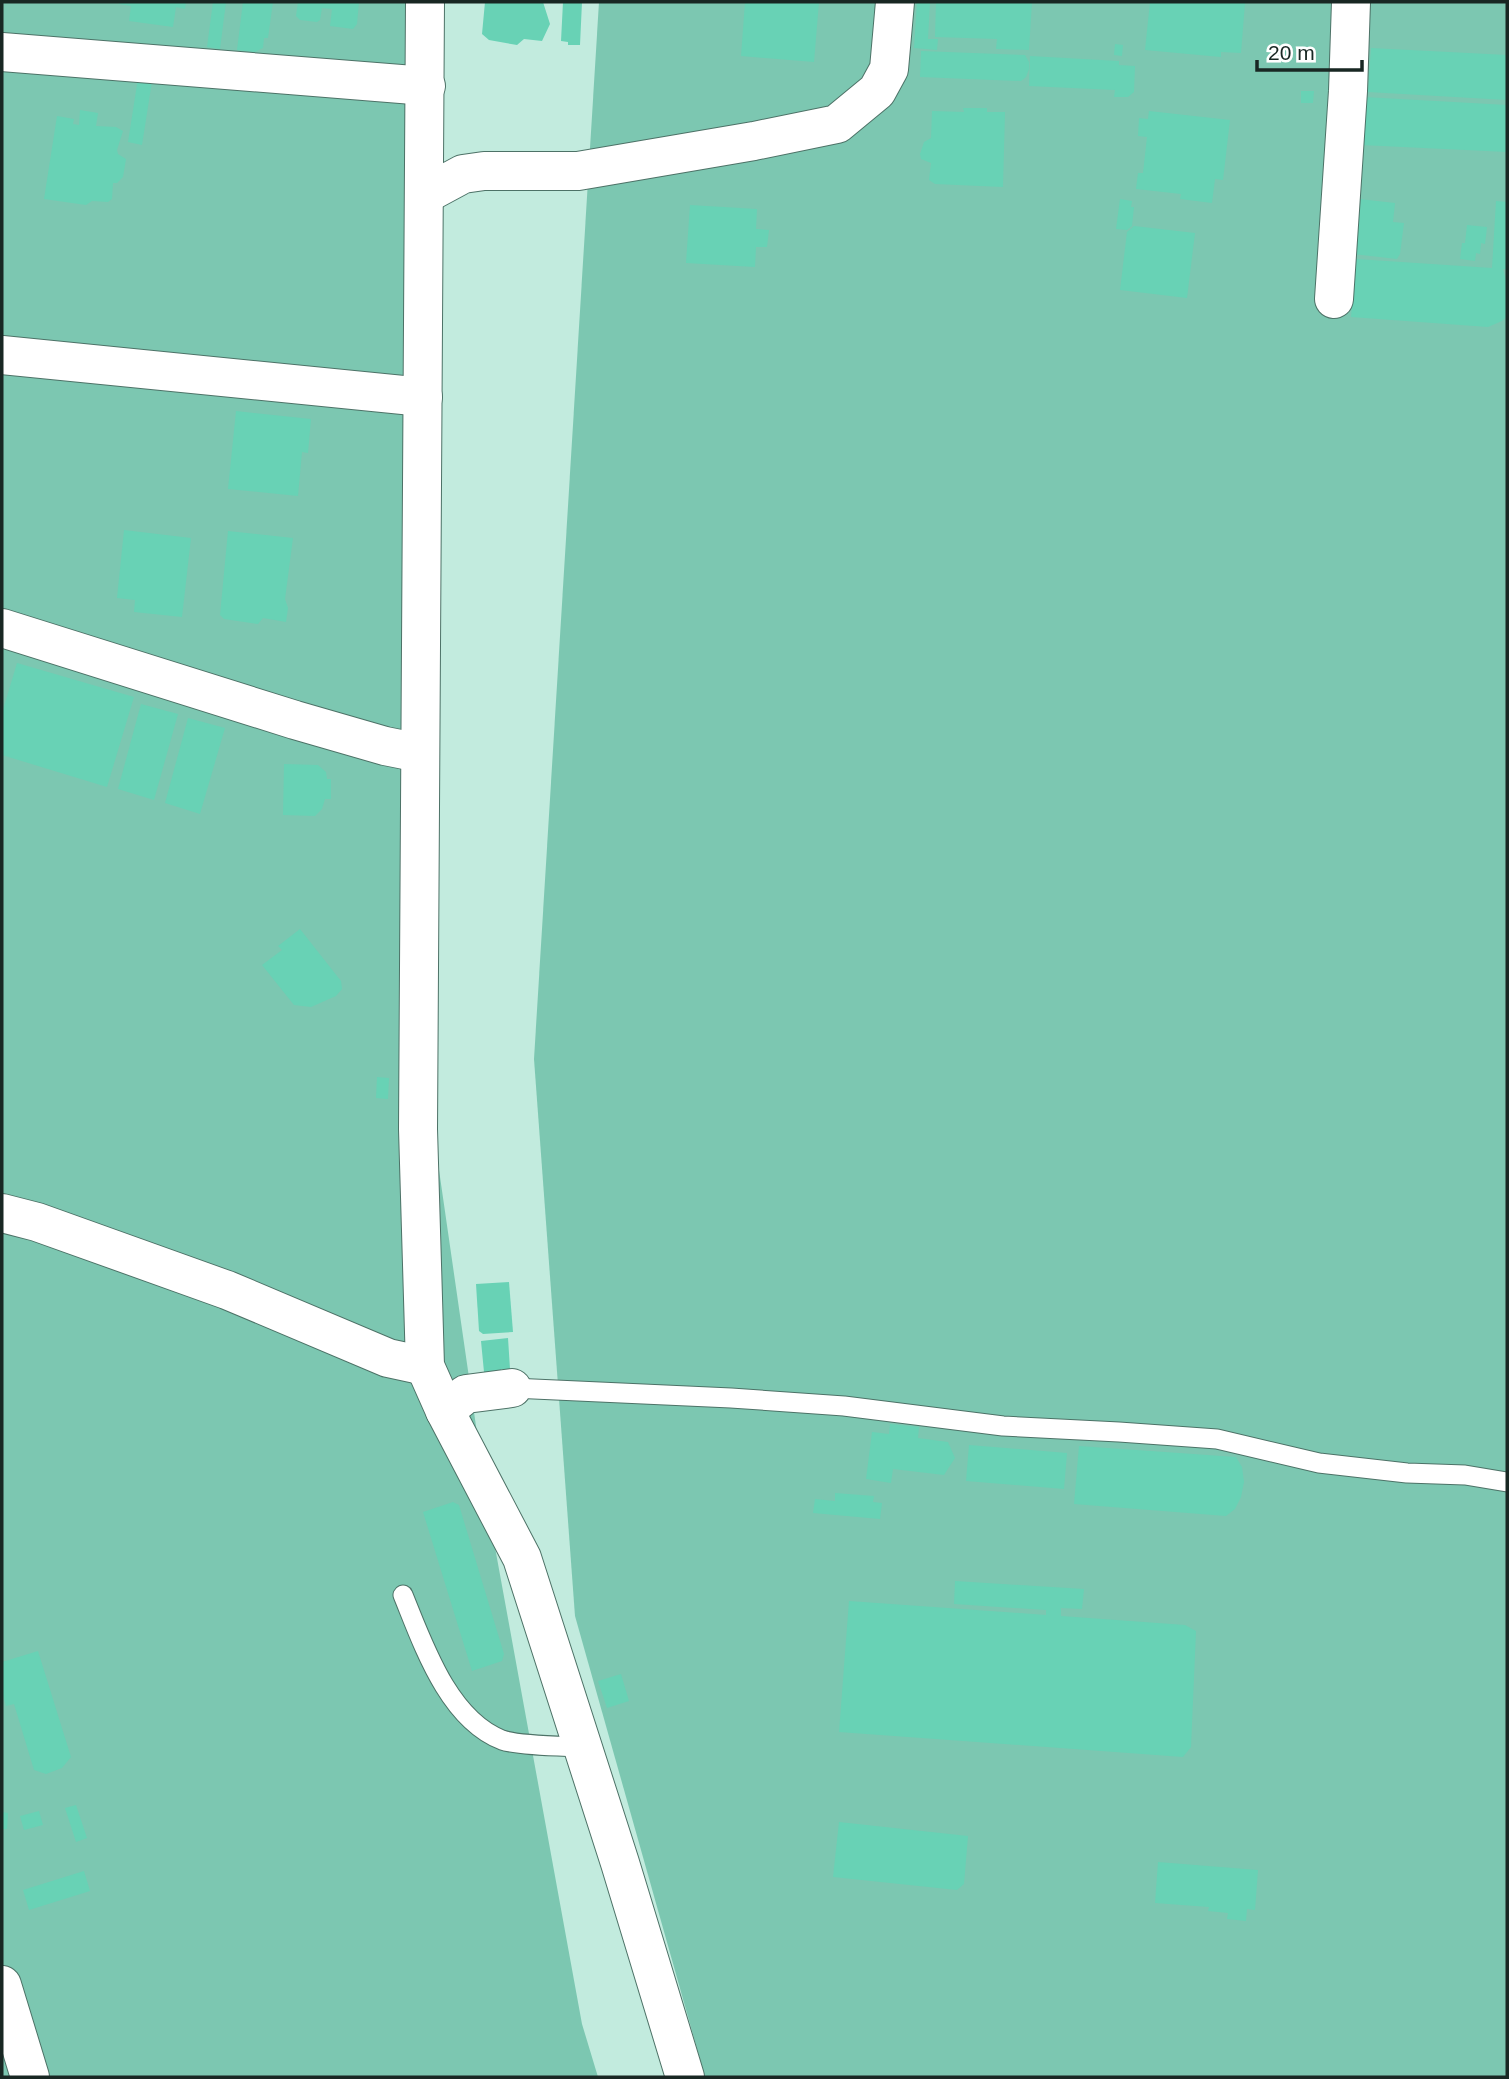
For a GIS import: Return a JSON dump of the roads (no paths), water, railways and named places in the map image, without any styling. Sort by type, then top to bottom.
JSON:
[{"type":"street","points":[[425,2],[418,1129],[425,1366],[522,1558],[685,2077]]},
{"type":"street","points":[[424,195],[463,174],[484,171],[578,171],[837,124],[877,91],[889,69],[895,2]]},
{"type":"street","points":[[1334,299],[1348,91],[1350,2]]},
{"type":"street","points":[[2,52],[426,86]]},
{"type":"street","points":[[2,355],[423,397]]},
{"type":"street","points":[[2,628],[295,720],[385,746],[420,753]]},
{"type":"street","points":[[2,1213],[37,1222],[227,1290],[388,1358],[425,1366]]},
{"type":"street","points":[[445,1410],[466,1394],[512,1388]]},
{"type":"street","points":[[2,1985],[30,2077]]},
{"type":"lane","points":[[512,1388],[844,1406],[1003,1426],[1217,1439],[1319,1463],[1406,1473],[1465,1475],[1507,1482]]},
{"type":"lane","points":[[403,1595],[443,1684],[472,1721],[502,1740],[551,1746],[583,1746]]}]
